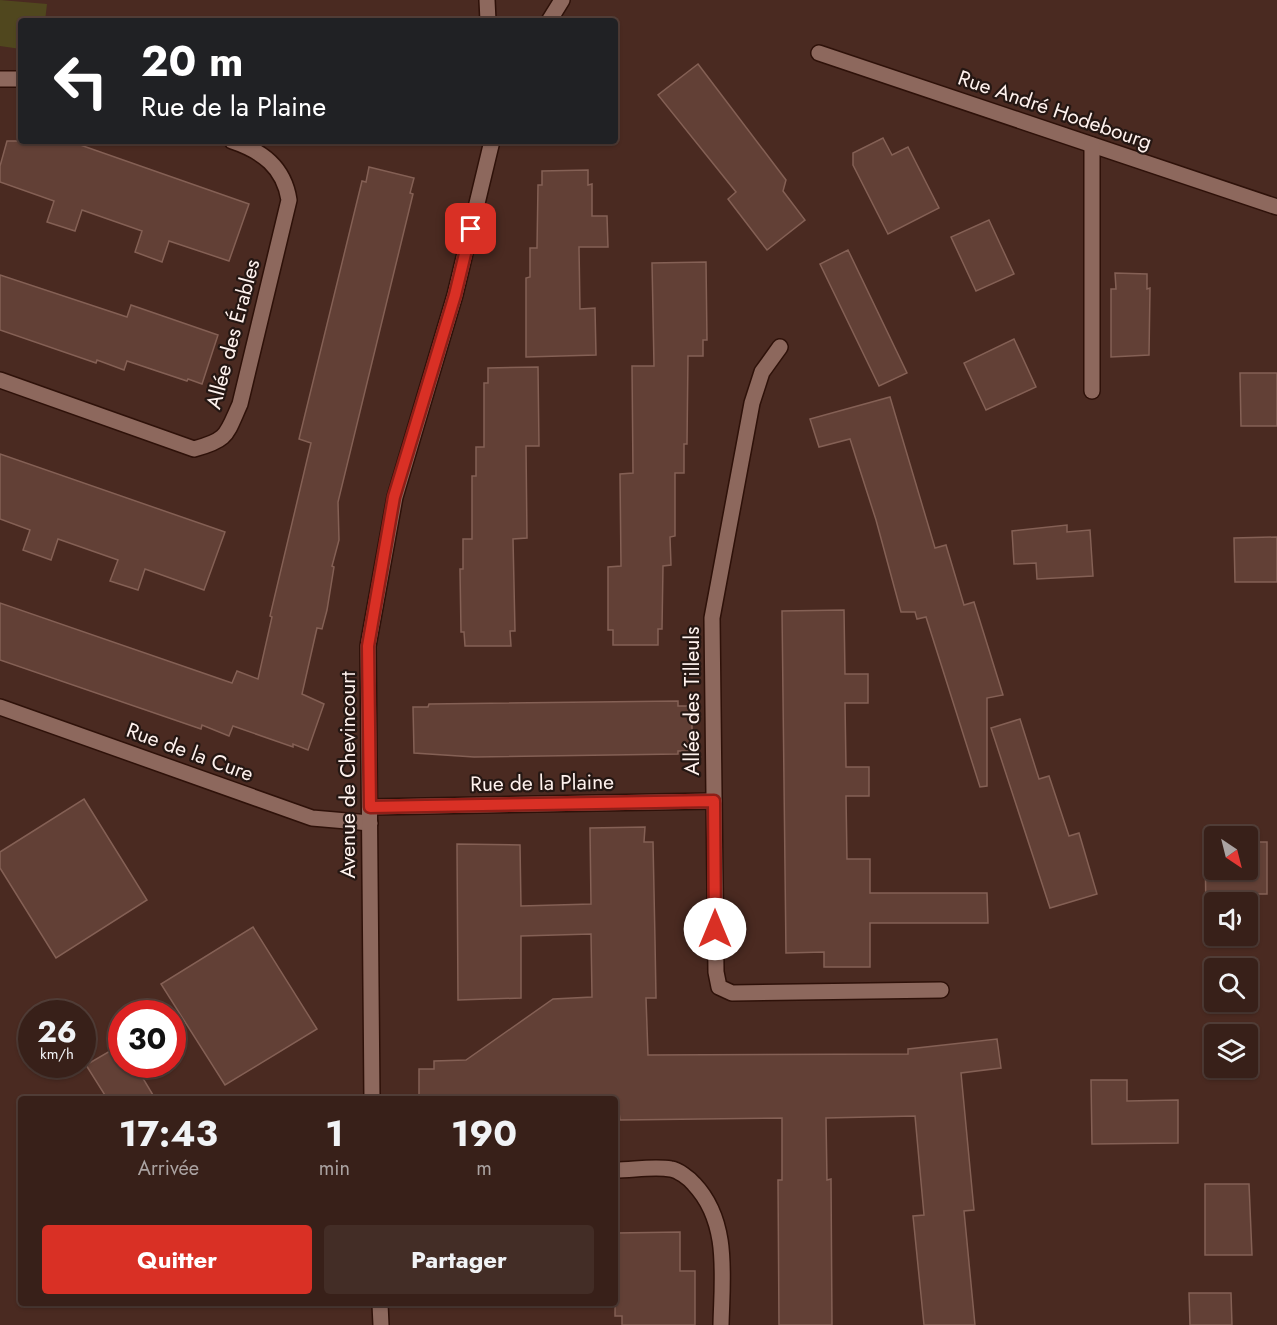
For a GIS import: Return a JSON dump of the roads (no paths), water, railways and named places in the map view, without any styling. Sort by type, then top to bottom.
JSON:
[{"type":"street","points":[[487,0],[488,18]]},
{"type":"street","points":[[551,18],[562,0]]},
{"type":"street","name":"Rue André Hodebourg","points":[[819,53],[1277,207]]},
{"type":"street","points":[[0,79],[18,79]]},
{"type":"street","name":"Allée des Érables","points":[[0,380],[194,449],[218,443],[228,430],[240,404],[289,200],[286,183],[258,150],[241,144]]},
{"type":"street","name":"Avenue de Chevincourt","points":[[372,1096],[368,646],[394,497],[455,295],[491,144]]},
{"type":"street","points":[[1092,145],[1092,391]]},
{"type":"street","name":"Allée des Tilleuls","points":[[780,347],[762,372],[752,403],[712,618],[716,972],[719,987],[732,993],[941,990]]},
{"type":"street","name":"Rue de la Cure","points":[[0,707],[312,818],[370,823]]},
{"type":"street","name":"Rue de la Plaine","points":[[370,807],[714,801]]},
{"type":"street","points":[[618,1170],[672,1169],[690,1180],[703,1193],[714,1214],[722,1244],[721,1325]]},
{"type":"street","points":[[380,1306],[381,1325]]}]
